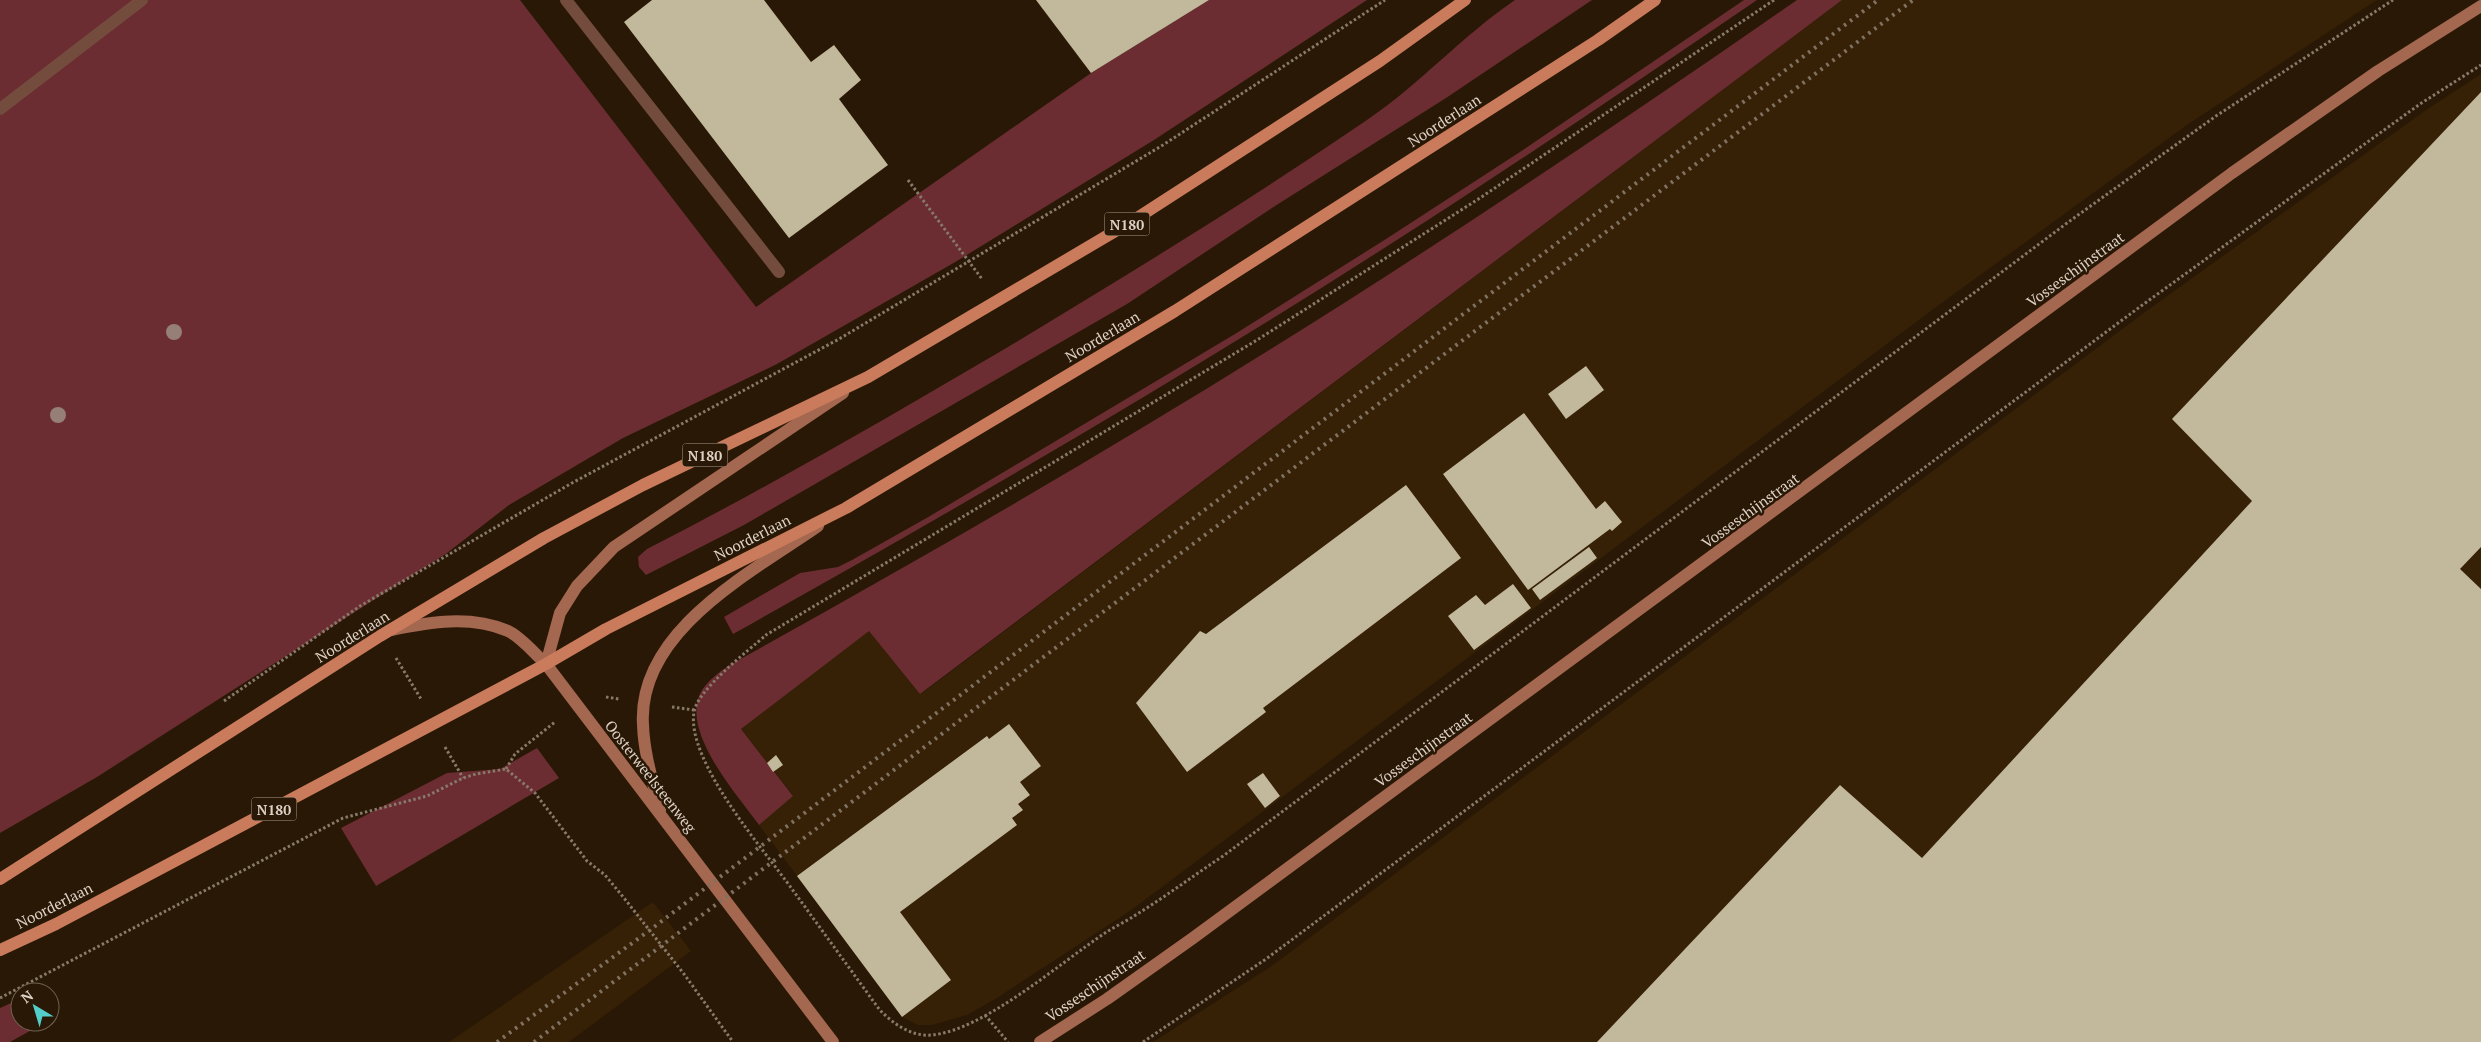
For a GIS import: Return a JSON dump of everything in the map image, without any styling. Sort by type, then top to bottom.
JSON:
[{"type":"main road","name":"Noorderlaan","points":[[0,878],[386,633],[544,538],[643,485],[868,377],[1134,220],[1380,61],[1465,0]]},
{"type":"main road","name":"Noorderlaan","points":[[0,950],[56,924],[433,725],[606,629],[846,508],[1183,306],[1598,40],[1655,0]]},
{"type":"street","name":"Vosseschijnstraat","points":[[1040,1042],[1106,999],[1193,938],[2232,173],[2378,71],[2481,6]]},
{"type":"street","name":"Noorderlaan","points":[[546,664],[560,614],[577,586],[614,547],[868,377]]},
{"type":"street","points":[[661,815],[647,757],[642,723],[649,680],[655,664],[684,627],[709,602],[846,508]]},
{"type":"street","name":"Oosterweelsteenweg","points":[[386,633],[429,622],[471,621],[509,632],[546,664],[833,1042]]},
{"type":"lane","points":[[0,109],[142,0]]},
{"type":"lane","points":[[566,0],[779,272]]},
{"type":"path","points":[[463,778],[433,725],[422,700],[395,655],[386,633],[360,606],[572,483],[839,339],[1162,145],[1385,0]]},
{"type":"path","points":[[1774,0],[1480,198],[1257,340],[766,635],[712,684],[694,710],[694,728],[704,759],[721,790],[759,846],[879,1009],[893,1023],[909,1031],[929,1035],[967,1025],[985,1015],[1223,856],[2067,223],[2216,116],[2393,0]]},
{"type":"path","points":[[1143,1042],[1266,959],[2141,306],[2420,104],[2481,65]]},
{"type":"path","points":[[908,180],[998,301]]},
{"type":"path","points":[[0,998],[343,818],[427,796],[463,778],[506,769],[515,754],[576,705]]},
{"type":"path","points":[[506,769],[535,793],[587,860],[605,875],[684,974],[733,1042]]},
{"type":"path","points":[[985,1015],[1008,1042]]},
{"type":"shaded area","points":[[0,0],[520,0],[756,307],[1091,73],[1209,0],[1367,0],[1154,140],[957,261],[777,364],[623,438],[509,505],[447,553],[97,777],[0,833]]},
{"type":"shaded area","points":[[1515,0],[1592,0],[1446,98],[1275,206],[1127,304],[744,525],[646,575],[639,567],[638,557],[647,549],[784,476],[1008,347],[1279,179],[1386,106],[1477,29]]},
{"type":"shaded area","points":[[1744,0],[1757,0],[1528,155],[1308,296],[1146,396],[733,634],[724,617],[800,573],[838,567],[852,560],[930,516],[1235,334],[1523,150]]},
{"type":"shaded area","points":[[1797,0],[1842,0],[920,694],[869,631],[741,729],[793,796],[759,825],[713,761],[698,724],[697,706],[702,690],[717,674],[1042,488],[1228,376],[1393,272],[1556,165]]},
{"type":"shaded area","points":[[1842,0],[2377,0],[2187,125],[1943,302],[1130,911],[997,998],[967,1015],[932,1025],[918,1025],[902,1017],[759,825],[793,795],[741,729],[869,630],[921,694]]},
{"type":"shaded area","points":[[2481,74],[2481,1042],[1153,1042],[1273,965],[2145,312],[2426,110]]},
{"type":"shaded area","points":[[537,748],[559,778],[376,886],[341,828],[447,773],[500,769]]},
{"type":"shaded area","points":[[653,902],[691,951],[569,1042],[449,1042]]},
{"type":"shaded area","points":[[10,1004],[10,1032],[28,1032],[10,1042],[0,1042],[0,1008]]},
{"type":"building","points":[[652,0],[764,0],[811,62],[834,45],[861,80],[839,99],[888,165],[789,238],[624,22]]},
{"type":"building","points":[[1036,0],[1209,0],[1091,73]]},
{"type":"building","points":[[2481,92],[2481,547],[2460,569],[2481,589],[2481,1042],[1597,1042],[1840,785],[1922,858],[2252,501],[2172,419]]},
{"type":"building","points":[[1586,366],[1604,390],[1566,419],[1548,394]]},
{"type":"building","points":[[1524,413],[1596,509],[1605,501],[1622,522],[1528,590],[1443,474]]},
{"type":"building","points":[[1406,485],[1461,558],[1263,708],[1266,712],[1187,772],[1136,703],[1200,631],[1206,634]]},
{"type":"building","points":[[1589,547],[1597,558],[1540,600],[1532,589]]},
{"type":"building","points":[[1513,584],[1531,608],[1474,650],[1448,616],[1476,595],[1485,605]]},
{"type":"building","points":[[1009,724],[1041,766],[1020,782],[1030,795],[1018,804],[1023,810],[1012,818],[1017,825],[900,912],[951,980],[902,1017],[797,876],[987,736],[989,739]]},
{"type":"building","points":[[776,755],[783,765],[773,772],[767,763]]},
{"type":"building","points":[[1263,773],[1280,796],[1265,808],[1247,784]]},
{"type":"railway","points":[[497,1042],[650,930],[1878,0]]},
{"type":"railway","points":[[534,1042],[1913,0]]}]
